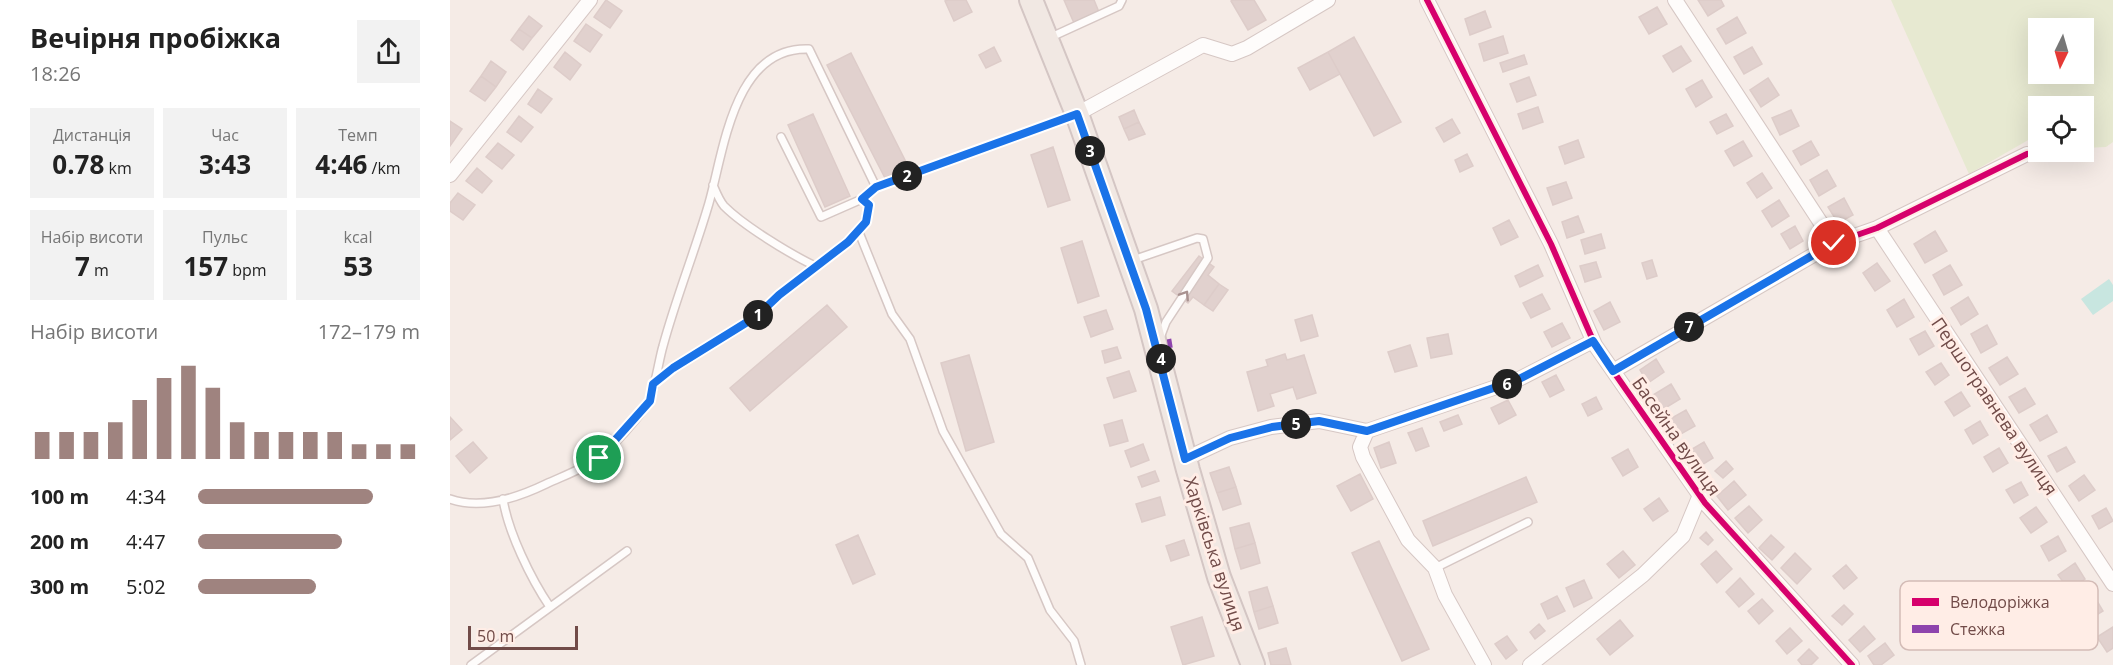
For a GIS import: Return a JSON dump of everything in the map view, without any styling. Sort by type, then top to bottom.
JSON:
[{"type":"main road","name":"Харківська вулиця","points":[[1031,0],[1077,114],[1130,262],[1158,346],[1185,459],[1219,577],[1253,665]]},
{"type":"street","points":[[450,175],[590,0]]},
{"type":"street","points":[[1077,114],[1203,45],[1232,54],[1247,48],[1328,0]]},
{"type":"street","name":"Басейна вулиця","points":[[1427,0],[1551,244],[1593,341],[1700,495],[1852,665]]},
{"type":"street","points":[[1675,0],[1834,243]]},
{"type":"street","points":[[1613,371],[1834,243],[1877,228],[2026,154]]},
{"type":"street","name":"Першотравнева вулиця","points":[[1877,228],[2113,584]]},
{"type":"street","points":[[1185,459],[1230,438],[1272,427],[1319,421],[1367,431],[1517,380],[1593,341]]},
{"type":"street","points":[[1367,431],[1360,447],[1363,457],[1408,540],[1435,568],[1444,595],[1484,665]]},
{"type":"street","points":[[1530,665],[1643,575],[1683,536],[1700,495]]},
{"type":"lane","points":[[1047,39],[1119,6],[1122,0]]},
{"type":"lane","points":[[450,499],[466,504],[483,504],[530,492],[599,458],[650,401],[668,328],[709,202],[730,123],[740,96],[753,76],[778,55],[795,48],[809,49],[876,187]]},
{"type":"lane","points":[[782,137],[821,217],[862,199],[876,187],[1077,114]]},
{"type":"lane","points":[[713,185],[722,204],[740,219],[793,255],[815,266]]},
{"type":"lane","points":[[653,384],[673,368],[757,316],[779,295],[848,242],[866,222],[869,205],[862,199]]},
{"type":"lane","points":[[858,230],[892,314],[910,339],[943,431],[1001,534],[1028,558],[1050,610],[1074,641],[1081,665]]},
{"type":"lane","points":[[1130,262],[1197,238],[1203,239],[1208,258],[1166,322],[1158,346]]},
{"type":"lane","points":[[503,499],[506,518],[539,591],[550,607]]},
{"type":"lane","points":[[1435,568],[1528,522]]},
{"type":"lane","points":[[471,665],[627,551]]},
{"type":"green space","points":[[1891,0],[2113,0],[2113,142],[2106,147],[2094,148],[2094,96],[2028,96],[2028,140],[1969,174]]},
{"type":"water","points":[[2109,279],[2113,285],[2113,301],[2093,315],[2081,299]]},
{"type":"building","points":[[606,0],[622,11],[610,28],[594,17]]},
{"type":"building","points":[[966,0],[972,12],[954,21],[945,1]]},
{"type":"building","points":[[1064,0],[1094,0],[1099,12],[1074,23]]},
{"type":"building","points":[[1254,0],[1266,20],[1248,30],[1231,1]]},
{"type":"building","points":[[1698,0],[1721,0],[1724,6],[1708,16]]},
{"type":"building","points":[[1657,7],[1667,24],[1649,34],[1639,17]]},
{"type":"building","points":[[1485,11],[1491,27],[1470,35],[1465,19]]},
{"type":"building","points":[[529,16],[542,26],[532,38],[519,29]]},
{"type":"building","points":[[1737,17],[1746,33],[1726,44],[1717,29]]},
{"type":"building","points":[[586,24],[602,35],[590,52],[574,41]]},
{"type":"building","points":[[519,29],[532,38],[523,50],[511,40]]},
{"type":"building","points":[[1503,36],[1508,53],[1484,61],[1479,44]]},
{"type":"building","points":[[1354,37],[1401,122],[1374,136],[1328,52]]},
{"type":"building","points":[[1681,46],[1691,61],[1673,72],[1663,56]]},
{"type":"building","points":[[994,47],[1001,61],[986,68],[979,55]]},
{"type":"building","points":[[1752,47],[1762,64],[1744,74],[1734,57]]},
{"type":"building","points":[[565,52],[581,65],[570,80],[554,67]]},
{"type":"building","points":[[1328,52],[1340,74],[1310,90],[1298,68]]},
{"type":"building","points":[[851,53],[908,166],[885,178],[827,65]]},
{"type":"building","points":[[1524,55],[1527,64],[1503,72],[1500,63]]},
{"type":"building","points":[[491,61],[506,72],[496,87],[481,76]]},
{"type":"building","points":[[481,76],[496,87],[485,101],[470,91]]},
{"type":"building","points":[[1529,77],[1536,95],[1517,102],[1510,84]]},
{"type":"building","points":[[1768,78],[1779,95],[1761,107],[1750,90]]},
{"type":"building","points":[[1702,80],[1712,97],[1696,107],[1686,89]]},
{"type":"building","points":[[538,89],[552,99],[541,113],[528,104]]},
{"type":"building","points":[[1538,107],[1543,122],[1523,129],[1518,114]]},
{"type":"building","points":[[1134,110],[1139,122],[1124,129],[1119,117]]},
{"type":"building","points":[[1791,110],[1799,126],[1780,135],[1772,118]]},
{"type":"building","points":[[813,114],[850,196],[825,207],[788,125]]},
{"type":"building","points":[[1726,114],[1733,126],[1717,134],[1710,122]]},
{"type":"building","points":[[519,116],[533,127],[521,142],[507,132]]},
{"type":"building","points":[[1452,119],[1460,133],[1444,142],[1436,128]]},
{"type":"building","points":[[450,121],[462,129],[450,146]]},
{"type":"building","points":[[1139,122],[1145,134],[1129,140],[1124,129]]},
{"type":"building","points":[[1578,140],[1584,157],[1565,164],[1559,147]]},
{"type":"building","points":[[1743,141],[1752,156],[1734,166],[1725,151]]},
{"type":"building","points":[[1811,141],[1819,155],[1801,165],[1793,151]]},
{"type":"building","points":[[498,143],[514,155],[502,169],[486,157]]},
{"type":"building","points":[[1053,147],[1070,200],[1048,207],[1031,155]]},
{"type":"building","points":[[1467,154],[1473,166],[1460,172],[1455,160]]},
{"type":"building","points":[[477,168],[492,181],[482,193],[466,181]]},
{"type":"building","points":[[1827,170],[1836,186],[1819,196],[1810,180]]},
{"type":"building","points":[[1762,173],[1772,188],[1757,198],[1747,183]]},
{"type":"building","points":[[1566,182],[1572,198],[1553,205],[1547,188]]},
{"type":"building","points":[[458,193],[475,205],[463,220],[450,211],[450,203]]},
{"type":"building","points":[[1844,198],[1853,215],[1838,223],[1828,207]]},
{"type":"building","points":[[1779,200],[1789,216],[1772,227],[1762,211]]},
{"type":"building","points":[[1578,216],[1584,232],[1567,238],[1562,222]]},
{"type":"building","points":[[1509,220],[1518,237],[1501,245],[1493,228]]},
{"type":"building","points":[[1795,226],[1803,241],[1790,249],[1781,234]]},
{"type":"building","points":[[1935,231],[1947,251],[1925,263],[1914,244]]},
{"type":"building","points":[[1601,234],[1605,248],[1585,254],[1581,240]]},
{"type":"building","points":[[1082,241],[1099,296],[1078,303],[1061,248]]},
{"type":"building","points":[[1199,256],[1214,267],[1208,275],[1219,284],[1204,305],[1193,297],[1188,303],[1172,291]]},
{"type":"building","points":[[1652,260],[1657,276],[1647,279],[1642,263]]},
{"type":"building","points":[[1596,262],[1601,277],[1585,282],[1580,266]]},
{"type":"building","points":[[1877,263],[1890,281],[1875,291],[1863,273]]},
{"type":"building","points":[[1538,265],[1543,276],[1520,287],[1515,276]]},
{"type":"building","points":[[1950,265],[1962,285],[1944,295],[1933,275]]},
{"type":"building","points":[[1219,284],[1228,290],[1213,311],[1204,305]]},
{"type":"building","points":[[1542,294],[1550,309],[1531,318],[1523,303]]},
{"type":"building","points":[[1968,297],[1978,314],[1961,325],[1951,308]]},
{"type":"building","points":[[1904,299],[1914,317],[1897,327],[1887,310]]},
{"type":"building","points":[[1610,302],[1620,322],[1604,330],[1594,311]]},
{"type":"building","points":[[827,305],[847,327],[750,411],[730,388]]},
{"type":"building","points":[[1106,310],[1113,329],[1091,337],[1084,317]]},
{"type":"building","points":[[1312,315],[1318,336],[1301,341],[1295,320]]},
{"type":"building","points":[[1562,323],[1570,338],[1552,347],[1544,332]]},
{"type":"building","points":[[1987,325],[1997,344],[1981,353],[1971,334]]},
{"type":"building","points":[[1925,331],[1934,346],[1919,355],[1910,339]]},
{"type":"building","points":[[1448,334],[1452,354],[1431,358],[1427,338]]},
{"type":"building","points":[[1410,345],[1417,366],[1395,372],[1388,352]]},
{"type":"building","points":[[1117,347],[1121,358],[1105,363],[1102,351]]},
{"type":"building","points":[[1285,354],[1287,360],[1304,355],[1316,393],[1297,399],[1293,387],[1270,394],[1274,406],[1258,411],[1247,372],[1268,366],[1266,360]]},
{"type":"building","points":[[969,355],[994,442],[966,451],[941,363]]},
{"type":"building","points":[[2007,357],[2018,374],[2000,385],[1989,368]]},
{"type":"building","points":[[1656,359],[1664,372],[1648,383],[1640,370]]},
{"type":"building","points":[[1941,363],[1949,375],[1935,385],[1926,372]]},
{"type":"building","points":[[1129,371],[1136,391],[1114,398],[1107,378]]},
{"type":"building","points":[[1556,375],[1564,390],[1550,397],[1542,382]]},
{"type":"building","points":[[1671,384],[1680,399],[1662,410],[1653,395]]},
{"type":"building","points":[[2025,388],[2035,404],[2019,413],[2009,397]]},
{"type":"building","points":[[1961,392],[1970,406],[1954,416],[1945,402]]},
{"type":"building","points":[[1596,397],[1602,409],[1588,416],[1582,404]]},
{"type":"building","points":[[1508,400],[1516,415],[1499,424],[1491,408]]},
{"type":"building","points":[[1686,410],[1695,426],[1679,435],[1670,419]]},
{"type":"building","points":[[1458,415],[1462,424],[1444,431],[1440,422]]},
{"type":"building","points":[[2047,415],[2057,432],[2040,441],[2030,425]]},
{"type":"building","points":[[450,417],[462,430],[450,440]]},
{"type":"building","points":[[1122,420],[1128,441],[1110,446],[1104,425]]},
{"type":"building","points":[[1980,421],[1988,435],[1973,444],[1965,430]]},
{"type":"building","points":[[1422,428],[1429,446],[1416,451],[1408,433]]},
{"type":"building","points":[[473,442],[487,458],[470,473],[456,456]]},
{"type":"building","points":[[1389,442],[1396,463],[1381,468],[1374,448]]},
{"type":"building","points":[[1704,442],[1713,458],[1697,468],[1687,452]]},
{"type":"building","points":[[1143,444],[1149,460],[1131,467],[1125,451]]},
{"type":"building","points":[[2066,447],[2075,462],[2057,472],[2048,456]]},
{"type":"building","points":[[1999,448],[2008,463],[1993,472],[1984,457]]},
{"type":"building","points":[[1628,449],[1638,467],[1623,476],[1612,458]]},
{"type":"building","points":[[1726,461],[1733,469],[1723,478],[1715,471]]},
{"type":"building","points":[[1229,467],[1236,487],[1217,493],[1210,473]]},
{"type":"building","points":[[1155,471],[1159,481],[1142,487],[1138,477]]},
{"type":"building","points":[[1360,474],[1373,499],[1351,511],[1337,486]]},
{"type":"building","points":[[2084,475],[2095,490],[2079,501],[2069,486]]},
{"type":"building","points":[[1526,477],[1537,502],[1433,546],[1423,521]]},
{"type":"building","points":[[1734,481],[1746,495],[1728,510],[1717,496]]},
{"type":"building","points":[[2021,482],[2028,495],[2014,503],[2006,490]]},
{"type":"building","points":[[1236,487],[1241,504],[1223,510],[1217,493]]},
{"type":"building","points":[[1160,497],[1165,515],[1142,522],[1136,504]]},
{"type":"building","points":[[1659,498],[1668,511],[1653,521],[1644,509]]},
{"type":"building","points":[[1749,506],[1762,520],[1748,533],[1735,518]]},
{"type":"building","points":[[2036,507],[2047,522],[2031,533],[2020,518]]},
{"type":"building","points":[[2106,508],[2113,521],[2099,529],[2092,516]]},
{"type":"building","points":[[1249,523],[1255,543],[1235,549],[1230,528]]},
{"type":"building","points":[[1706,532],[1713,540],[1708,545],[1700,538]]},
{"type":"building","points":[[858,535],[875,574],[853,584],[836,545]]},
{"type":"building","points":[[1771,535],[1784,547],[1772,560],[1759,548]]},
{"type":"building","points":[[2058,536],[2066,551],[2049,561],[2041,546]]},
{"type":"building","points":[[1184,540],[1189,555],[1171,561],[1166,546]]},
{"type":"building","points":[[1379,541],[1429,649],[1402,661],[1352,553]]},
{"type":"building","points":[[1255,543],[1260,563],[1241,569],[1235,549]]},
{"type":"building","points":[[1623,551],[1635,565],[1619,578],[1607,564]]},
{"type":"building","points":[[1716,551],[1732,569],[1717,583],[1701,564]]},
{"type":"building","points":[[1795,553],[1811,569],[1797,584],[1781,568]]},
{"type":"building","points":[[2075,563],[2085,579],[2062,581],[2058,575]]},
{"type":"building","points":[[1846,565],[1857,578],[1844,589],[1833,576]]},
{"type":"building","points":[[1740,578],[1754,594],[1739,607],[1726,592]]},
{"type":"building","points":[[1584,580],[1592,598],[1574,607],[1566,588]]},
{"type":"building","points":[[1267,587],[1273,606],[1254,612],[1249,592]]},
{"type":"building","points":[[1557,596],[1565,611],[1548,619],[1541,604]]},
{"type":"building","points":[[1762,599],[1773,611],[1759,624],[1748,611]]},
{"type":"building","points":[[2098,603],[2103,611],[2098,614]]},
{"type":"building","points":[[1844,605],[1853,614],[1842,625],[1832,616]]},
{"type":"building","points":[[1273,606],[1278,623],[1259,629],[1254,612]]},
{"type":"building","points":[[1202,617],[1214,656],[1183,665],[1171,627]]},
{"type":"building","points":[[1620,620],[1633,636],[1610,655],[1597,639]]},
{"type":"building","points":[[1539,624],[1545,631],[1535,639],[1530,632]]},
{"type":"building","points":[[1864,626],[1875,639],[1860,652],[1849,640]]},
{"type":"building","points":[[2113,627],[2113,648],[2107,652],[2098,636]]},
{"type":"building","points":[[1790,628],[1802,641],[1787,654],[1776,641]]},
{"type":"building","points":[[1507,636],[1517,650],[1506,659],[1495,644]]},
{"type":"building","points":[[1885,643],[1894,655],[1881,665],[1874,665],[1868,656]]},
{"type":"building","points":[[1286,648],[1291,665],[1271,665],[1268,653]]},
{"type":"building","points":[[1809,649],[1818,658],[1811,665],[1802,665],[1798,660]]},
{"type":"marked path","points":[[1169,339],[1173,362]]},
{"type":"cycle path","points":[[1427,0],[1551,244],[1595,345],[1705,503],[1852,665]]},
{"type":"cycle path","points":[[1613,371],[1834,243],[1877,228],[2027,154]]},
{"type":"cycle path","points":[[1185,459],[1230,438],[1271,427],[1319,421],[1367,431],[1517,380],[1593,341]]},
{"type":"route","points":[[599,458],[650,401],[653,384],[673,368],[757,316],[779,295],[848,242],[866,222],[869,205],[862,199],[876,187],[1077,114],[1158,346],[1185,459],[1230,438],[1272,427],[1319,421],[1367,431],[1517,380],[1593,341],[1613,371],[1834,243]]}]
